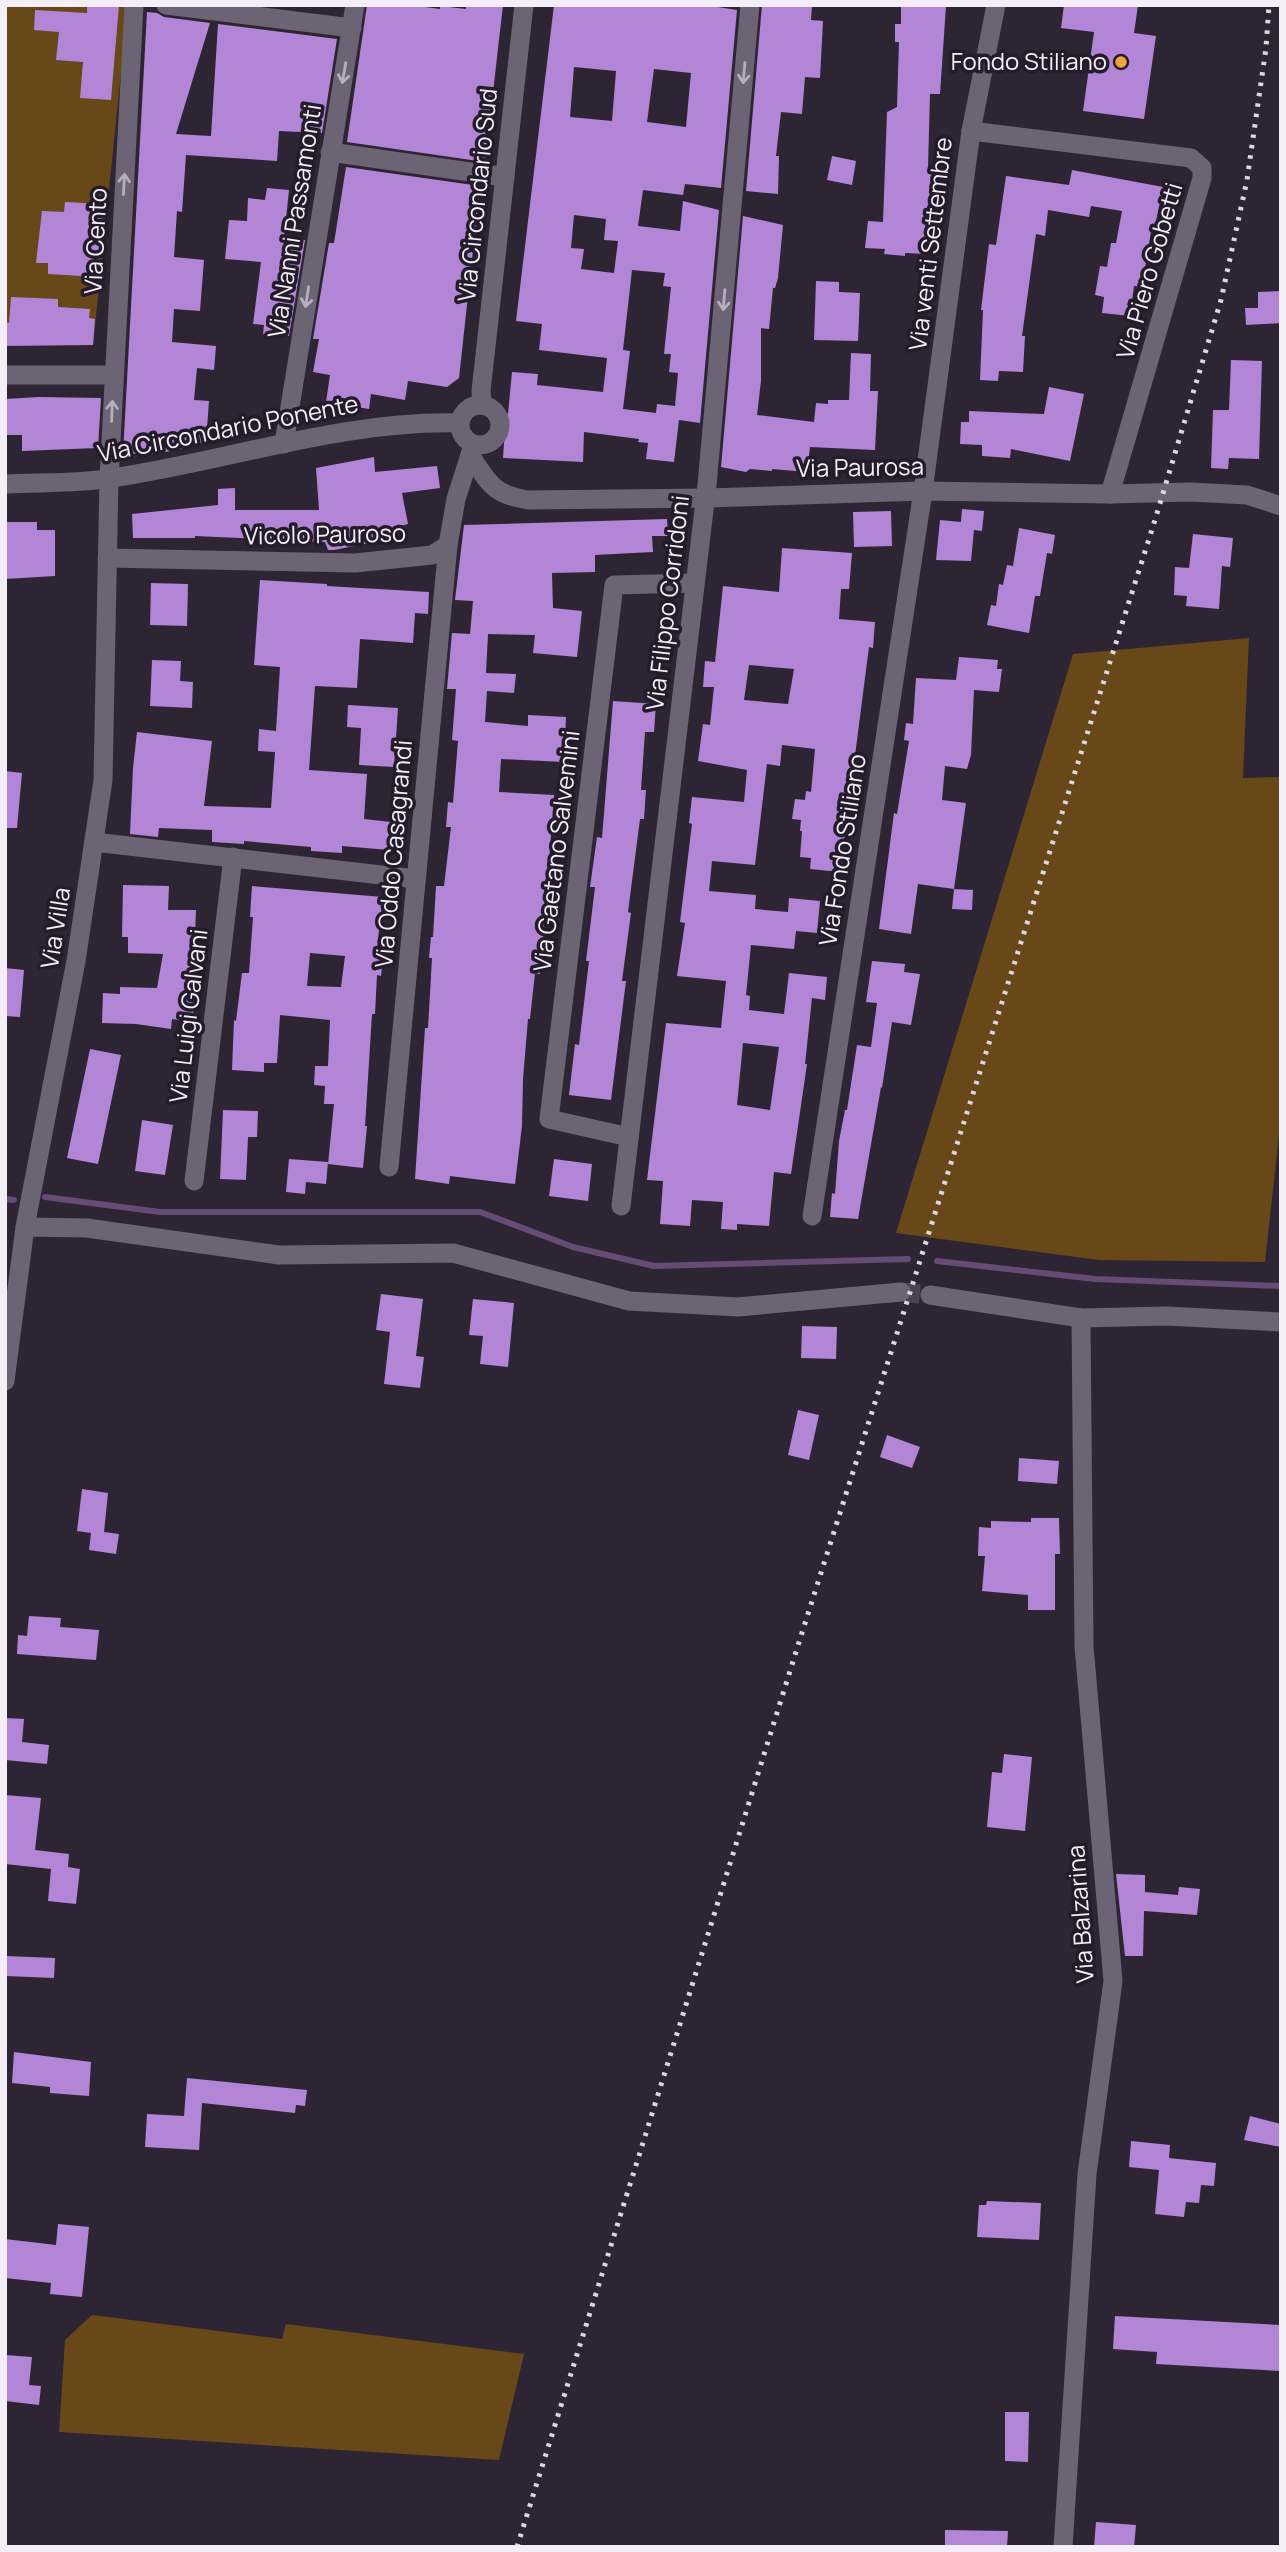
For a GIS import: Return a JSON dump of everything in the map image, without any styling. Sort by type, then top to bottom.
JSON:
[{"type":"street","name":"Via Cento","points":[[109,479],[134,5]]},
{"type":"street","points":[[166,5],[352,28]]},
{"type":"street","name":"Via Nanni Passamonti","points":[[284,444],[355,5]]},
{"type":"street","name":"Via Circondario Sud","points":[[482,398],[524,5]]},
{"type":"street","name":"Via Filippo Corridoni","points":[[621,1206],[706,498],[750,5]]},
{"type":"street","name":"Via venti Settembre","points":[[923,491],[971,131],[996,5]]},
{"type":"street","name":"Via Piero Gobetti","points":[[971,131],[1191,158],[1202,168],[1202,178],[1110,494]]},
{"type":"street","points":[[330,152],[505,177]]},
{"type":"street","points":[[5,375],[114,375]]},
{"type":"street","points":[[482,398],[498,416],[499,429],[492,441],[472,449],[460,423],[467,410],[482,398]]},
{"type":"street","name":"Via Circondario Ponente","points":[[5,484],[109,479],[377,426],[424,422],[460,423]]},
{"type":"street","points":[[448,545],[456,499],[472,449]]},
{"type":"street","name":"Via Paurosa","points":[[472,449],[489,483],[507,496],[528,500],[923,491],[1110,494],[1191,492],[1247,495],[1281,506]]},
{"type":"street","name":"Via Villa","points":[[5,1381],[25,1227],[76,961],[103,780],[109,479]]},
{"type":"street","name":"Via Fondo Stiliano","points":[[811,1216],[923,491]]},
{"type":"street","name":"Vicolo Pauroso","points":[[107,558],[355,562],[432,555],[448,545]]},
{"type":"street","name":"Via Oddo Casagrandi","points":[[389,1167],[448,545]]},
{"type":"street","name":"Via Gaetano Salvemini","points":[[629,1137],[549,1119],[614,585],[694,583]]},
{"type":"street","points":[[94,842],[416,879]]},
{"type":"street","name":"Via Luigi Galvani","points":[[194,1181],[233,858]]},
{"type":"street","points":[[25,1227],[87,1228],[279,1255],[453,1253],[629,1301],[738,1307],[901,1292]]},
{"type":"street","points":[[930,1295],[1081,1318],[1167,1316],[1281,1322]]},
{"type":"street","name":"Via Balzarina","points":[[1063,2547],[1087,2174],[1112,1982],[1084,1646],[1081,1318]]},
{"type":"shaded area","points":[[5,5],[128,5],[93,345],[5,344]]},
{"type":"shaded area","points":[[1249,638],[1243,778],[1281,777],[1281,1117],[1265,1262],[1099,1260],[896,1233],[1073,654]]},
{"type":"shaded area","points":[[92,2315],[282,2339],[286,2324],[524,2354],[499,2460],[59,2432],[65,2340]]},
{"type":"building","points":[[87,5],[119,5],[111,100],[80,98],[83,62],[56,60],[59,32],[34,30],[35,10],[87,13]]},
{"type":"building","points":[[367,5],[466,9],[466,5],[503,5],[485,162],[347,142]]},
{"type":"building","points":[[554,5],[705,5],[737,10],[721,188],[685,184],[683,195],[643,190],[638,226],[680,231],[683,201],[719,210],[700,423],[679,420],[674,462],[646,459],[648,443],[638,442],[639,439],[584,432],[583,462],[503,458],[512,372],[538,374],[537,385],[603,392],[607,358],[539,350],[542,324],[516,321]],"holes":[[[574,67],[616,71],[612,121],[570,117]],[[654,69],[691,73],[686,127],[647,122]],[[574,215],[606,219],[604,240],[618,241],[614,273],[581,269],[584,249],[571,248]],[[632,270],[665,273],[663,286],[671,287],[664,354],[671,354],[669,372],[678,373],[675,406],[657,404],[656,413],[623,409],[630,351],[623,350]]]},
{"type":"building","points":[[762,5],[812,5],[811,20],[823,21],[820,78],[805,77],[802,114],[781,112],[776,156],[779,156],[778,194],[746,191]]},
{"type":"building","points":[[1064,5],[1138,5],[1134,33],[1156,36],[1144,119],[1083,111],[1094,32],[1061,28]]},
{"type":"building","points":[[901,6],[946,6],[940,94],[930,94],[928,168],[934,168],[926,254],[905,253],[905,256],[884,254],[885,249],[865,248],[868,221],[883,222],[887,112],[897,107],[899,42],[895,42],[895,24],[901,24]]},
{"type":"building","points":[[147,12],[210,23],[176,134],[211,136],[218,24],[337,39],[322,133],[279,131],[277,161],[186,155],[182,212],[177,211],[174,257],[204,260],[200,311],[174,309],[172,342],[216,346],[214,370],[197,368],[194,400],[209,401],[206,442],[158,454],[123,454]]},
{"type":"building","points":[[832,156],[856,161],[852,185],[827,180]]},
{"type":"building","points":[[346,167],[480,186],[459,378],[447,387],[408,381],[405,400],[371,394],[369,409],[326,402],[330,375],[313,372],[319,339],[313,339],[329,243],[334,243]]},
{"type":"building","points":[[1072,170],[1163,187],[1155,226],[1152,225],[1142,287],[1134,286],[1130,316],[1102,313],[1104,297],[1095,295],[1100,266],[1107,267],[1111,243],[1116,243],[1122,211],[1091,206],[1089,217],[1048,210],[1045,236],[1036,234],[1022,336],[1025,336],[1023,372],[999,371],[998,381],[980,380],[981,310],[989,244],[996,245],[1006,176],[1069,185]]},
{"type":"building","points":[[267,188],[289,190],[284,238],[305,240],[289,336],[263,334],[264,325],[253,324],[261,262],[225,259],[229,220],[247,221],[248,198],[265,200]]},
{"type":"building","points":[[65,202],[103,204],[99,277],[48,274],[48,263],[36,263],[42,211],[64,212]]},
{"type":"building","points":[[743,216],[783,225],[778,278],[773,288],[769,329],[761,328],[761,381],[757,415],[814,422],[816,403],[849,400],[851,353],[871,354],[870,391],[878,391],[875,450],[810,447],[807,472],[750,469],[746,472],[721,467]]},
{"type":"building","points":[[816,281],[839,282],[839,292],[860,293],[858,341],[814,340]]},
{"type":"building","points":[[1281,291],[1281,323],[1246,325],[1245,308],[1258,308],[1258,292]]},
{"type":"building","points":[[11,297],[58,299],[58,307],[90,309],[89,318],[95,319],[93,345],[5,346],[5,322],[9,323]]},
{"type":"building","points":[[1231,360],[1262,361],[1259,459],[1229,458],[1228,469],[1211,468],[1213,410],[1229,410]]},
{"type":"building","points":[[1049,387],[1084,394],[1070,461],[1011,449],[1010,458],[982,456],[982,445],[960,444],[961,422],[969,422],[969,411],[1044,414]]},
{"type":"building","points":[[101,398],[98,448],[22,451],[22,435],[5,435],[5,399]]},
{"type":"building","points":[[374,457],[375,472],[437,466],[440,488],[402,493],[408,524],[373,533],[374,542],[328,550],[325,542],[195,536],[133,538],[132,514],[218,505],[218,489],[235,488],[235,510],[319,510],[316,468]]},
{"type":"building","points":[[962,509],[984,511],[982,531],[974,530],[971,561],[936,560],[940,520],[961,522]]},
{"type":"building","points":[[891,511],[892,546],[854,547],[853,512]]},
{"type":"building","points":[[667,519],[668,536],[652,536],[653,552],[595,555],[595,572],[552,573],[553,608],[582,611],[577,657],[533,653],[535,635],[488,634],[486,673],[516,674],[514,693],[487,691],[485,722],[528,726],[528,715],[566,717],[564,762],[501,759],[499,792],[554,795],[540,974],[535,973],[528,1019],[522,1126],[515,1184],[450,1176],[449,1184],[415,1179],[425,1028],[428,1028],[432,958],[429,958],[436,886],[444,886],[451,827],[446,827],[448,802],[453,803],[458,741],[452,740],[456,689],[447,689],[452,633],[470,634],[473,601],[455,600],[464,525]]},
{"type":"building","points":[[5,522],[37,522],[37,530],[55,530],[55,576],[5,579]]},
{"type":"building","points":[[1019,528],[1055,535],[1052,554],[1047,553],[1040,596],[1035,596],[1029,633],[987,625],[991,605],[996,606],[999,584],[1003,585],[1007,565],[1013,566]]},
{"type":"building","points":[[1193,534],[1233,538],[1230,567],[1222,566],[1219,609],[1186,606],[1187,596],[1174,595],[1175,567],[1189,568]]},
{"type":"building","points":[[782,548],[852,553],[849,589],[841,589],[839,619],[875,622],[873,648],[869,647],[840,872],[810,869],[811,858],[800,857],[801,820],[792,819],[795,799],[805,800],[806,791],[811,792],[815,749],[782,745],[780,766],[767,764],[755,865],[712,861],[709,891],[756,895],[755,909],[788,912],[789,898],[820,901],[817,933],[796,931],[794,949],[751,945],[746,995],[750,996],[749,1010],[784,1014],[789,973],[827,977],[825,1000],[812,998],[807,1064],[791,1174],[774,1172],[769,1226],[737,1224],[737,1230],[721,1229],[723,1202],[692,1200],[690,1226],[660,1224],[663,1181],[647,1180],[666,1023],[721,1028],[726,981],[677,976],[685,923],[680,922],[692,824],[689,823],[692,797],[744,802],[747,770],[698,761],[703,724],[710,725],[714,687],[703,687],[705,661],[715,662],[723,586],[779,592]],"holes":[[[749,665],[794,669],[788,704],[744,700]],[[743,1043],[779,1047],[770,1110],[737,1105]]]},
{"type":"building","points":[[260,580],[429,592],[428,614],[415,613],[413,643],[360,639],[357,688],[315,686],[309,770],[367,774],[364,819],[391,822],[389,850],[342,846],[342,853],[311,851],[311,847],[244,841],[244,844],[212,842],[212,830],[159,828],[158,837],[130,834],[137,732],[212,741],[204,806],[271,808],[275,752],[258,751],[259,729],[276,731],[280,667],[254,665]]},
{"type":"building","points":[[151,583],[188,584],[187,626],[150,625]]},
{"type":"building","points":[[959,657],[998,660],[997,669],[1002,669],[999,692],[974,690],[971,755],[967,769],[945,766],[942,800],[966,803],[954,889],[918,884],[911,934],[879,929],[894,813],[897,814],[909,741],[904,740],[906,723],[913,724],[916,678],[956,680]]},
{"type":"building","points":[[152,660],[181,661],[180,681],[193,682],[192,708],[150,706]]},
{"type":"building","points":[[613,701],[656,704],[654,732],[645,732],[641,790],[646,790],[644,819],[640,819],[628,912],[631,913],[622,981],[626,981],[611,1100],[569,1095],[575,1044],[579,1045],[589,961],[586,961],[595,887],[590,887],[597,837],[602,838]]},
{"type":"building","points":[[348,705],[398,708],[394,767],[359,765],[361,728],[347,727]]},
{"type":"building","points":[[5,771],[22,773],[17,828],[5,828]]},
{"type":"building","points":[[123,885],[169,886],[168,910],[196,910],[193,983],[198,984],[192,1022],[172,1019],[171,1029],[102,1023],[103,993],[120,994],[120,987],[157,988],[163,954],[128,953],[128,937],[122,937]]},
{"type":"building","points":[[252,886],[383,897],[377,947],[384,948],[381,976],[377,975],[375,1014],[372,1014],[363,1168],[328,1164],[334,1104],[324,1104],[325,1086],[314,1085],[315,1066],[328,1066],[330,1020],[280,1015],[277,1063],[264,1063],[264,1072],[232,1070],[234,1020],[236,1021],[242,973],[249,973],[253,917],[250,917]],"holes":[[[310,953],[345,956],[341,987],[307,986]]]},
{"type":"building","points":[[954,889],[973,890],[972,910],[952,909]]},
{"type":"building","points":[[872,961],[905,964],[904,972],[920,974],[911,1025],[892,1022],[858,1219],[830,1217],[832,1193],[835,1194],[839,1141],[847,1110],[857,1045],[871,1047],[877,1003],[866,1002]]},
{"type":"building","points":[[5,968],[24,970],[20,1017],[5,1016]]},
{"type":"building","points":[[90,1049],[121,1055],[98,1164],[67,1158]]},
{"type":"building","points":[[223,1110],[258,1111],[257,1137],[248,1137],[246,1180],[220,1179]]},
{"type":"building","points":[[142,1120],[173,1125],[165,1175],[135,1171]]},
{"type":"building","points":[[289,1159],[328,1162],[326,1184],[306,1182],[305,1194],[286,1192]]},
{"type":"building","points":[[554,1159],[592,1164],[588,1201],[549,1196]]},
{"type":"building","points":[[381,1294],[423,1299],[416,1356],[424,1357],[420,1388],[384,1384],[390,1332],[376,1330]]},
{"type":"building","points":[[473,1299],[514,1303],[508,1367],[480,1364],[483,1336],[469,1335]]},
{"type":"building","points":[[802,1326],[837,1327],[836,1359],[801,1358]]},
{"type":"building","points":[[798,1410],[819,1415],[809,1460],[788,1455]]},
{"type":"building","points":[[887,1435],[920,1447],[912,1468],[880,1457]]},
{"type":"building","points":[[1019,1458],[1059,1461],[1057,1484],[1018,1481]]},
{"type":"building","points":[[82,1489],[108,1493],[104,1532],[119,1534],[116,1554],[89,1550],[91,1533],[77,1531]]},
{"type":"building","points":[[1031,1518],[1059,1518],[1060,1554],[1055,1554],[1055,1610],[1028,1610],[1028,1595],[982,1591],[985,1556],[978,1556],[979,1527],[991,1528],[991,1521],[1031,1522]]},
{"type":"building","points":[[29,1616],[61,1618],[60,1627],[99,1630],[96,1660],[17,1654],[18,1635],[27,1636]]},
{"type":"building","points":[[5,1718],[24,1719],[22,1742],[49,1745],[47,1764],[5,1760]]},
{"type":"building","points":[[1004,1754],[1032,1757],[1025,1831],[987,1827],[992,1772],[1002,1773]]},
{"type":"building","points":[[5,1795],[41,1798],[35,1850],[69,1854],[68,1867],[80,1869],[76,1904],[48,1901],[51,1869],[5,1864]]},
{"type":"building","points":[[1116,1874],[1145,1875],[1145,1892],[1178,1895],[1179,1887],[1200,1889],[1197,1915],[1144,1911],[1143,1956],[1125,1956]]},
{"type":"building","points":[[5,1956],[55,1958],[54,1978],[5,1976]]},
{"type":"building","points":[[14,2052],[91,2062],[89,2096],[50,2093],[50,2087],[12,2083]]},
{"type":"building","points":[[187,2078],[307,2090],[305,2106],[296,2105],[295,2113],[202,2103],[199,2150],[145,2147],[147,2114],[184,2116]]},
{"type":"building","points":[[1250,2116],[1281,2124],[1281,2147],[1244,2140]]},
{"type":"building","points":[[1131,2141],[1170,2145],[1169,2158],[1216,2163],[1214,2186],[1201,2185],[1199,2203],[1186,2202],[1184,2217],[1155,2214],[1159,2170],[1129,2167]]},
{"type":"building","points":[[987,2201],[1041,2203],[1039,2240],[977,2237],[979,2205],[986,2205]]},
{"type":"building","points":[[58,2224],[89,2227],[82,2297],[50,2294],[51,2283],[5,2278],[5,2239],[56,2245]]},
{"type":"building","points":[[1115,2316],[1281,2325],[1281,2371],[1156,2364],[1157,2352],[1113,2349]]},
{"type":"building","points":[[5,2355],[32,2357],[29,2385],[41,2386],[39,2405],[5,2401]]},
{"type":"building","points":[[1005,2412],[1029,2412],[1028,2462],[1005,2461]]},
{"type":"building","points":[[1096,2522],[1136,2525],[1134,2547],[1094,2547]]},
{"type":"building","points":[[945,2530],[1008,2531],[1007,2547],[945,2547]]},
{"type":"waterway","points":[[45,1197],[160,1212],[480,1212],[573,1247],[654,1266],[908,1259]]},
{"type":"waterway","points":[[5,1199],[14,1200]]},
{"type":"waterway","points":[[937,1261],[1095,1279],[1281,1286]]},
{"type":"tunnel","points":[[901,1292],[930,1295]]},
{"type":"railway","points":[[517,2547],[800,1639],[1155,520],[1221,300],[1247,180],[1266,48],[1269,5]]},
{"type":"place","name":"Fondo Stiliano","points":[[1121,62]]}]
